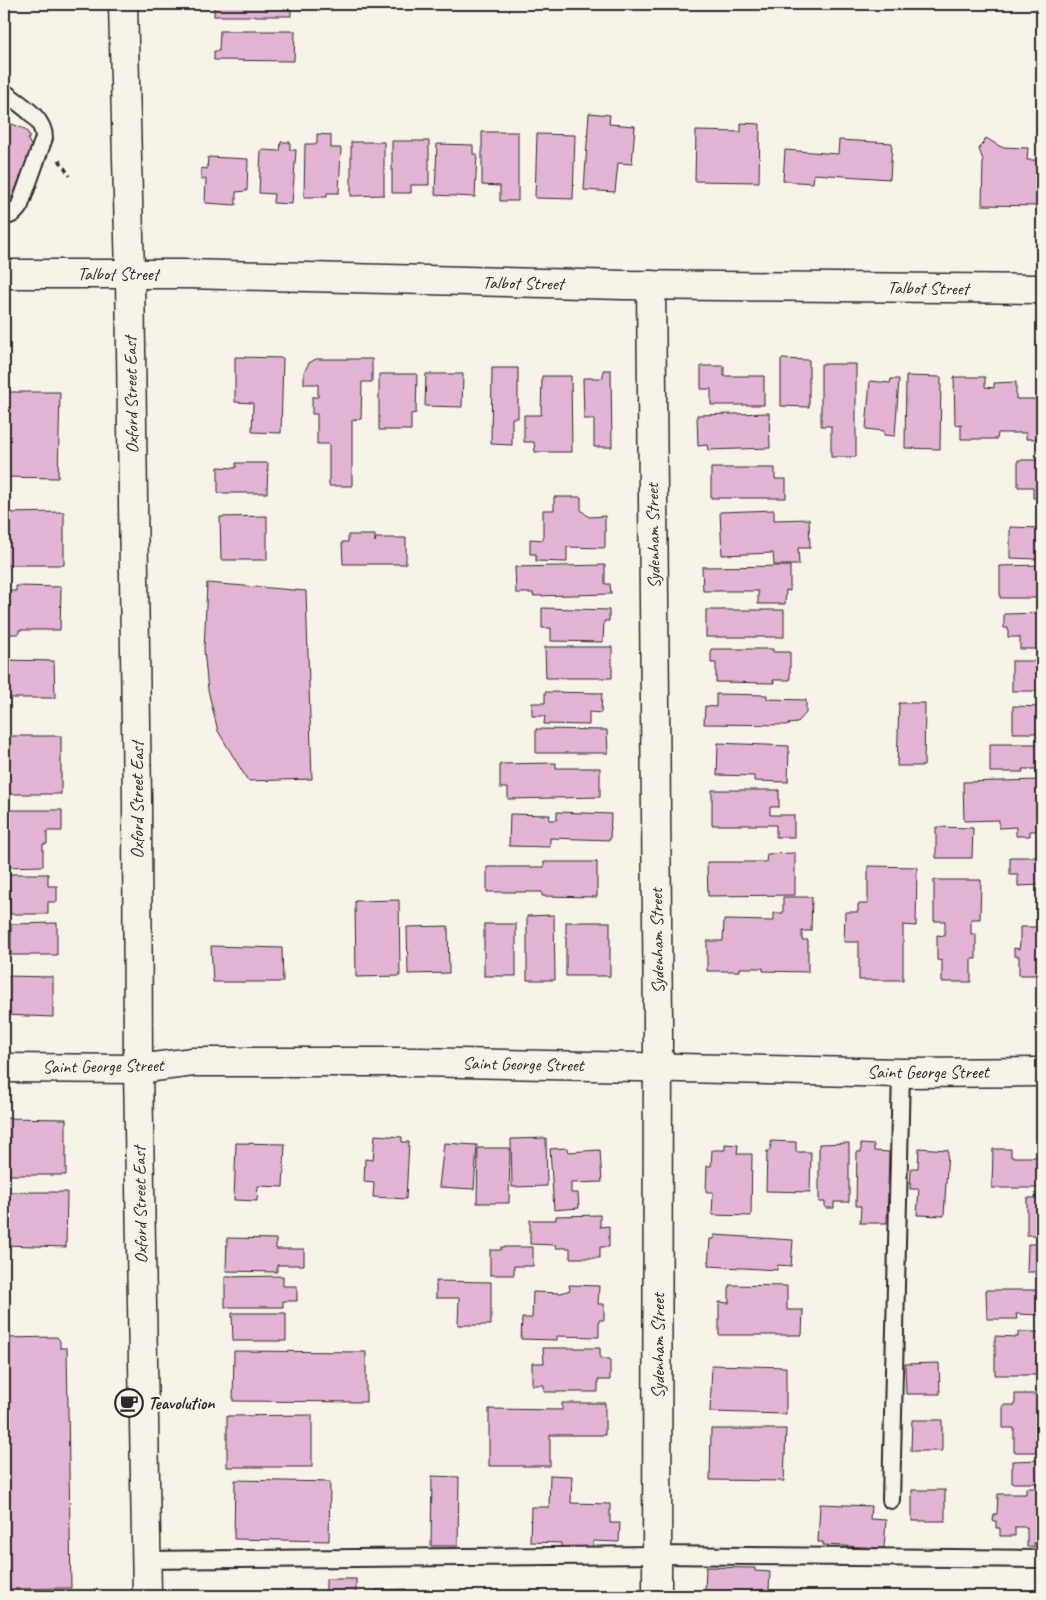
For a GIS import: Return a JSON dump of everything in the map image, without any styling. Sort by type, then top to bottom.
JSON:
[{"type":"street","name":"Oxford Street East","points":[[123,4],[130,274],[138,810],[138,1069],[146,1596]]},
{"type":"street","name":"Talbot Street","points":[[4,274],[130,274],[651,285],[1042,289]]},
{"type":"street","name":"Sydenham Street","points":[[651,285],[658,1066],[658,1596]]},
{"type":"street","name":"Saint George Street","points":[[4,1068],[138,1069],[193,1062],[419,1062],[658,1066],[901,1074],[1042,1072]]},
{"type":"lane","points":[[4,92],[42,125],[44,138],[20,205],[9,216],[4,216]]},
{"type":"lane","points":[[891,1500],[901,1074]]},
{"type":"lane","points":[[146,1560],[657,1555],[1042,1559]]},
{"type":"building","points":[[214,4],[291,4],[291,16],[214,16]]},
{"type":"building","points":[[220,31],[295,31],[294,61],[214,60],[214,51],[219,51]]},
{"type":"building","points":[[589,113],[610,115],[609,124],[635,126],[632,164],[618,163],[615,192],[584,190]]},
{"type":"building","points":[[4,121],[25,129],[30,136],[28,140],[32,147],[12,198],[4,195]]},
{"type":"building","points":[[741,123],[760,124],[759,182],[695,181],[696,131],[741,132]]},
{"type":"building","points":[[482,132],[518,132],[518,201],[500,201],[500,186],[482,185]]},
{"type":"building","points":[[317,134],[331,135],[331,148],[341,148],[339,193],[327,193],[327,197],[304,197],[305,144],[317,144]]},
{"type":"building","points":[[537,134],[575,135],[573,199],[535,198]]},
{"type":"building","points":[[986,138],[1001,147],[1028,148],[1027,160],[1042,160],[1042,206],[982,205],[983,160],[979,149]]},
{"type":"building","points":[[839,140],[892,143],[890,179],[814,174],[813,183],[783,181],[785,150],[838,154]]},
{"type":"building","points":[[392,141],[429,141],[429,185],[411,185],[411,193],[392,193]]},
{"type":"building","points":[[281,142],[290,142],[290,150],[296,150],[292,204],[273,203],[274,194],[259,193],[261,150],[280,151]]},
{"type":"building","points":[[351,142],[384,142],[384,195],[351,196]]},
{"type":"building","points":[[437,144],[473,145],[473,154],[477,154],[475,197],[435,195]]},
{"type":"building","points":[[208,157],[248,159],[247,191],[236,192],[236,205],[205,203],[206,179],[201,179],[201,168],[207,169]]},
{"type":"building","points":[[235,357],[283,358],[281,433],[252,432],[253,403],[235,402]]},
{"type":"building","points":[[316,359],[372,359],[372,382],[362,382],[361,419],[352,420],[352,486],[329,486],[329,444],[317,444],[317,414],[312,414],[312,397],[318,397],[318,384],[304,384],[304,372],[309,363]]},
{"type":"building","points":[[781,359],[809,360],[809,407],[781,406]]},
{"type":"building","points":[[821,364],[856,364],[856,457],[831,457],[831,426],[821,426]]},
{"type":"building","points":[[701,366],[724,366],[724,376],[764,376],[764,405],[711,405],[711,389],[701,389]]},
{"type":"building","points":[[492,368],[518,368],[518,418],[512,418],[512,445],[491,444]]},
{"type":"building","points":[[603,370],[611,370],[612,447],[594,447],[594,419],[584,419],[583,378],[603,378]]},
{"type":"building","points":[[379,374],[417,374],[416,413],[411,414],[411,430],[379,430]]},
{"type":"building","points":[[426,374],[463,374],[462,407],[425,406]]},
{"type":"building","points":[[542,376],[571,376],[572,452],[535,452],[534,442],[524,442],[524,415],[541,415]]},
{"type":"building","points":[[906,376],[941,377],[940,449],[905,448]]},
{"type":"building","points":[[954,377],[985,377],[985,387],[994,388],[994,383],[1016,382],[1016,399],[1042,399],[1042,439],[1026,439],[1026,433],[998,433],[997,439],[961,439],[961,424],[955,425]]},
{"type":"building","points":[[891,379],[899,379],[895,436],[884,435],[884,431],[866,429],[870,381],[890,383]]},
{"type":"building","points":[[4,392],[60,392],[58,478],[4,477]]},
{"type":"building","points":[[769,413],[770,448],[708,450],[707,445],[698,446],[697,415]]},
{"type":"building","points":[[1018,460],[1042,460],[1042,498],[1033,498],[1033,487],[1018,487]]},
{"type":"building","points":[[236,463],[268,463],[267,493],[218,493],[218,467],[236,468]]},
{"type":"building","points":[[711,468],[775,468],[775,479],[786,479],[786,498],[711,498]]},
{"type":"building","points":[[554,497],[581,497],[581,510],[589,517],[605,516],[605,548],[567,547],[567,562],[536,561],[536,554],[530,554],[530,539],[543,540],[543,510],[554,510]]},
{"type":"building","points":[[774,510],[774,520],[809,519],[810,548],[798,548],[799,565],[774,565],[773,553],[722,555],[720,512]]},
{"type":"building","points":[[64,512],[64,565],[4,565],[4,513]]},
{"type":"building","points":[[267,516],[267,560],[221,560],[220,517]]},
{"type":"building","points":[[1010,527],[1042,528],[1042,564],[1038,564],[1038,559],[1010,558]]},
{"type":"building","points":[[348,535],[375,535],[375,542],[376,538],[406,538],[406,564],[343,564],[342,542],[348,542]]},
{"type":"building","points":[[605,565],[605,584],[610,584],[611,594],[533,596],[533,593],[516,593],[515,567]]},
{"type":"building","points":[[1042,565],[1042,598],[1000,598],[1000,566]]},
{"type":"building","points":[[790,566],[790,591],[786,590],[785,604],[758,604],[758,591],[703,591],[702,567]]},
{"type":"building","points":[[207,583],[306,591],[312,779],[248,781],[218,731],[208,690],[204,650]]},
{"type":"building","points":[[16,586],[61,587],[60,630],[19,630],[19,634],[4,634],[4,591],[16,591]]},
{"type":"building","points":[[542,608],[609,610],[609,621],[604,621],[603,642],[551,641],[551,628],[542,628]]},
{"type":"building","points":[[706,610],[784,610],[784,637],[706,637]]},
{"type":"building","points":[[1042,613],[1042,649],[1020,649],[1020,637],[1008,637],[1008,628],[1004,628],[1004,614]]},
{"type":"building","points":[[545,647],[612,647],[612,678],[546,678]]},
{"type":"building","points":[[711,649],[773,649],[773,652],[790,652],[790,680],[773,680],[774,683],[716,682],[716,663],[711,663]]},
{"type":"building","points":[[4,660],[54,661],[55,698],[4,698]]},
{"type":"building","points":[[1012,661],[1042,661],[1042,691],[1012,691]]},
{"type":"building","points":[[545,692],[602,693],[601,713],[589,712],[589,725],[544,724],[545,716],[532,716],[532,703],[545,703]]},
{"type":"building","points":[[716,694],[767,695],[767,699],[806,700],[806,713],[797,723],[788,724],[790,725],[704,724],[705,706],[716,707]]},
{"type":"building","points":[[899,703],[925,703],[924,766],[897,766]]},
{"type":"building","points":[[1013,706],[1042,707],[1042,733],[1013,733]]},
{"type":"building","points":[[536,729],[607,730],[608,753],[536,753]]},
{"type":"building","points":[[4,736],[61,736],[61,794],[4,794]]},
{"type":"building","points":[[1041,738],[1042,769],[1022,769],[1023,772],[990,772],[990,744],[1041,744]]},
{"type":"building","points":[[718,743],[789,746],[788,782],[754,781],[754,776],[717,775]]},
{"type":"building","points":[[556,763],[556,768],[600,768],[600,797],[508,799],[508,788],[500,788],[500,764]]},
{"type":"building","points":[[1042,780],[1042,831],[1030,831],[1030,836],[1016,836],[1016,827],[999,828],[999,820],[964,821],[963,782]]},
{"type":"building","points":[[712,790],[779,790],[779,807],[770,807],[770,815],[794,815],[794,837],[776,837],[776,825],[712,825]]},
{"type":"building","points":[[4,810],[62,810],[62,831],[47,831],[47,844],[43,844],[43,866],[4,867]]},
{"type":"building","points":[[557,812],[611,814],[610,840],[550,838],[550,847],[509,846],[510,814],[550,815],[549,820],[557,820]]},
{"type":"building","points":[[936,827],[973,828],[972,858],[936,858]]},
{"type":"building","points":[[795,853],[795,895],[708,896],[707,862],[766,862],[767,854]]},
{"type":"building","points":[[1010,857],[1042,857],[1042,885],[1018,886],[1018,875],[1010,875]]},
{"type":"building","points":[[544,862],[597,862],[597,897],[542,896],[542,892],[487,892],[487,867],[544,867]]},
{"type":"building","points":[[868,866],[917,867],[916,926],[903,925],[903,980],[859,980],[859,942],[844,942],[845,912],[858,912],[858,904],[868,904]]},
{"type":"building","points":[[9,874],[48,874],[48,886],[57,886],[57,902],[48,902],[48,914],[10,914]]},
{"type":"building","points":[[934,880],[981,880],[980,919],[971,919],[971,934],[976,934],[976,959],[971,959],[971,982],[942,982],[942,961],[937,960],[937,935],[945,936],[945,921],[934,921]]},
{"type":"building","points":[[783,897],[812,897],[811,931],[802,931],[802,940],[808,940],[808,972],[763,971],[763,968],[740,968],[740,971],[707,971],[707,941],[723,941],[724,920],[774,921],[774,913],[783,913]]},
{"type":"building","points":[[399,900],[400,976],[356,977],[355,901]]},
{"type":"building","points":[[554,915],[555,980],[527,980],[527,916]]},
{"type":"building","points":[[566,922],[610,922],[610,976],[566,976]]},
{"type":"building","points":[[57,923],[57,955],[11,955],[11,924]]},
{"type":"building","points":[[484,924],[516,924],[516,976],[484,976]]},
{"type":"building","points":[[448,926],[449,973],[408,974],[407,927]]},
{"type":"building","points":[[1020,927],[1042,927],[1042,975],[1019,975],[1019,956],[1014,956],[1014,948],[1019,949]]},
{"type":"building","points":[[211,946],[282,948],[283,982],[213,982]]},
{"type":"building","points":[[4,976],[53,977],[53,1017],[4,1015]]},
{"type":"building","points":[[4,1118],[66,1119],[66,1175],[4,1175]]},
{"type":"building","points":[[375,1135],[402,1137],[402,1142],[409,1142],[406,1199],[373,1197],[374,1183],[364,1182],[365,1159],[373,1160]]},
{"type":"building","points":[[546,1138],[547,1186],[512,1187],[511,1139]]},
{"type":"building","points":[[771,1141],[796,1142],[796,1152],[811,1152],[810,1192],[766,1191],[767,1151],[770,1151]]},
{"type":"building","points":[[236,1143],[285,1144],[283,1187],[258,1186],[257,1201],[234,1200]]},
{"type":"building","points":[[444,1143],[477,1145],[474,1189],[439,1187]]},
{"type":"building","points":[[849,1143],[849,1202],[834,1202],[834,1208],[825,1208],[825,1202],[819,1202],[819,1144]]},
{"type":"building","points":[[725,1144],[738,1145],[737,1154],[752,1154],[751,1216],[712,1215],[713,1192],[706,1192],[707,1166],[711,1166],[712,1150],[725,1150]]},
{"type":"building","points":[[861,1144],[874,1145],[874,1151],[889,1152],[887,1223],[860,1223],[861,1206],[856,1206],[857,1152],[861,1152]]},
{"type":"building","points":[[478,1148],[510,1148],[509,1203],[477,1203]]},
{"type":"building","points":[[567,1148],[568,1152],[600,1150],[602,1182],[571,1183],[571,1193],[578,1193],[579,1208],[554,1210],[550,1149]]},
{"type":"building","points":[[919,1148],[948,1150],[944,1216],[917,1215],[919,1189],[910,1189],[911,1168],[918,1168]]},
{"type":"building","points":[[993,1149],[1011,1149],[1011,1157],[1042,1157],[1042,1188],[992,1188]]},
{"type":"building","points":[[4,1192],[67,1192],[66,1247],[4,1245]]},
{"type":"building","points":[[1027,1198],[1042,1198],[1042,1235],[1027,1235]]},
{"type":"building","points":[[600,1215],[600,1227],[609,1226],[609,1247],[600,1247],[600,1258],[570,1258],[570,1248],[556,1248],[556,1245],[530,1244],[530,1220],[556,1220],[556,1216]]},
{"type":"building","points":[[714,1235],[793,1240],[791,1266],[778,1265],[777,1270],[708,1266],[710,1239],[714,1239]]},
{"type":"building","points":[[227,1238],[276,1239],[276,1249],[304,1249],[304,1265],[277,1265],[277,1272],[226,1271]]},
{"type":"building","points":[[1028,1244],[1042,1244],[1042,1272],[1027,1272]]},
{"type":"building","points":[[501,1247],[533,1247],[533,1266],[514,1266],[514,1275],[490,1275],[490,1250],[501,1250]]},
{"type":"building","points":[[283,1276],[283,1286],[297,1286],[297,1301],[283,1301],[283,1307],[225,1307],[225,1277]]},
{"type":"building","points":[[436,1281],[491,1282],[491,1325],[458,1325],[459,1298],[436,1298]]},
{"type":"building","points":[[569,1285],[599,1286],[598,1304],[604,1304],[604,1320],[599,1320],[599,1337],[557,1336],[557,1340],[521,1339],[522,1318],[532,1318],[533,1292],[561,1293],[570,1290]]},
{"type":"building","points":[[729,1285],[787,1286],[787,1310],[803,1310],[802,1335],[719,1335],[719,1302],[729,1303]]},
{"type":"building","points":[[1040,1285],[1042,1285],[1042,1323],[1041,1315],[1016,1314],[1017,1319],[987,1319],[986,1290],[1040,1290]]},
{"type":"building","points":[[232,1313],[286,1313],[286,1341],[233,1341]]},
{"type":"building","points":[[1018,1332],[1042,1332],[1042,1375],[995,1375],[995,1336],[1018,1337]]},
{"type":"building","points":[[57,1337],[60,1341],[60,1348],[67,1348],[71,1588],[4,1589],[4,1338]]},
{"type":"building","points":[[543,1348],[600,1348],[600,1359],[610,1359],[610,1380],[598,1380],[598,1392],[544,1392],[544,1385],[532,1385],[532,1363],[544,1363]]},
{"type":"building","points":[[234,1351],[366,1352],[366,1402],[233,1401]]},
{"type":"building","points":[[939,1363],[940,1394],[906,1394],[905,1364]]},
{"type":"building","points":[[712,1365],[786,1367],[786,1414],[710,1412]]},
{"type":"building","points":[[1015,1394],[1042,1394],[1042,1452],[1014,1452],[1014,1428],[1003,1428],[1003,1405],[1015,1405]]},
{"type":"building","points":[[562,1403],[605,1403],[605,1435],[550,1435],[550,1466],[489,1466],[489,1409],[562,1410]]},
{"type":"building","points":[[312,1415],[312,1467],[227,1467],[227,1416]]},
{"type":"building","points":[[912,1420],[942,1420],[942,1451],[911,1451]]},
{"type":"building","points":[[711,1429],[786,1429],[784,1481],[710,1480]]},
{"type":"building","points":[[1042,1460],[1042,1483],[1012,1483],[1012,1461]]},
{"type":"building","points":[[550,1475],[572,1476],[571,1503],[610,1504],[610,1523],[620,1523],[619,1542],[593,1541],[593,1549],[561,1548],[561,1543],[530,1542],[531,1507],[549,1507]]},
{"type":"building","points":[[432,1476],[459,1477],[458,1546],[431,1546]]},
{"type":"building","points":[[235,1480],[330,1482],[329,1541],[234,1539]]},
{"type":"building","points":[[1026,1488],[1042,1488],[1042,1543],[1034,1543],[1034,1547],[1027,1547],[1027,1527],[1015,1527],[1015,1536],[1000,1536],[1000,1528],[996,1528],[996,1521],[993,1521],[994,1514],[997,1514],[998,1494],[1026,1494]]},
{"type":"building","points":[[912,1490],[945,1490],[945,1521],[912,1521]]},
{"type":"building","points":[[820,1504],[871,1506],[870,1519],[886,1520],[884,1548],[823,1545],[823,1542],[818,1542]]},
{"type":"building","points":[[706,1567],[755,1568],[755,1571],[770,1572],[769,1590],[756,1590],[756,1596],[713,1596],[713,1594],[705,1594]]},
{"type":"building","points":[[326,1579],[356,1579],[356,1596],[326,1596]]},
{"type":"building","points":[[406,1589],[406,1596],[376,1596],[376,1590]]},
{"type":"place","name":"Teavolution","points":[[129,1403]]}]
